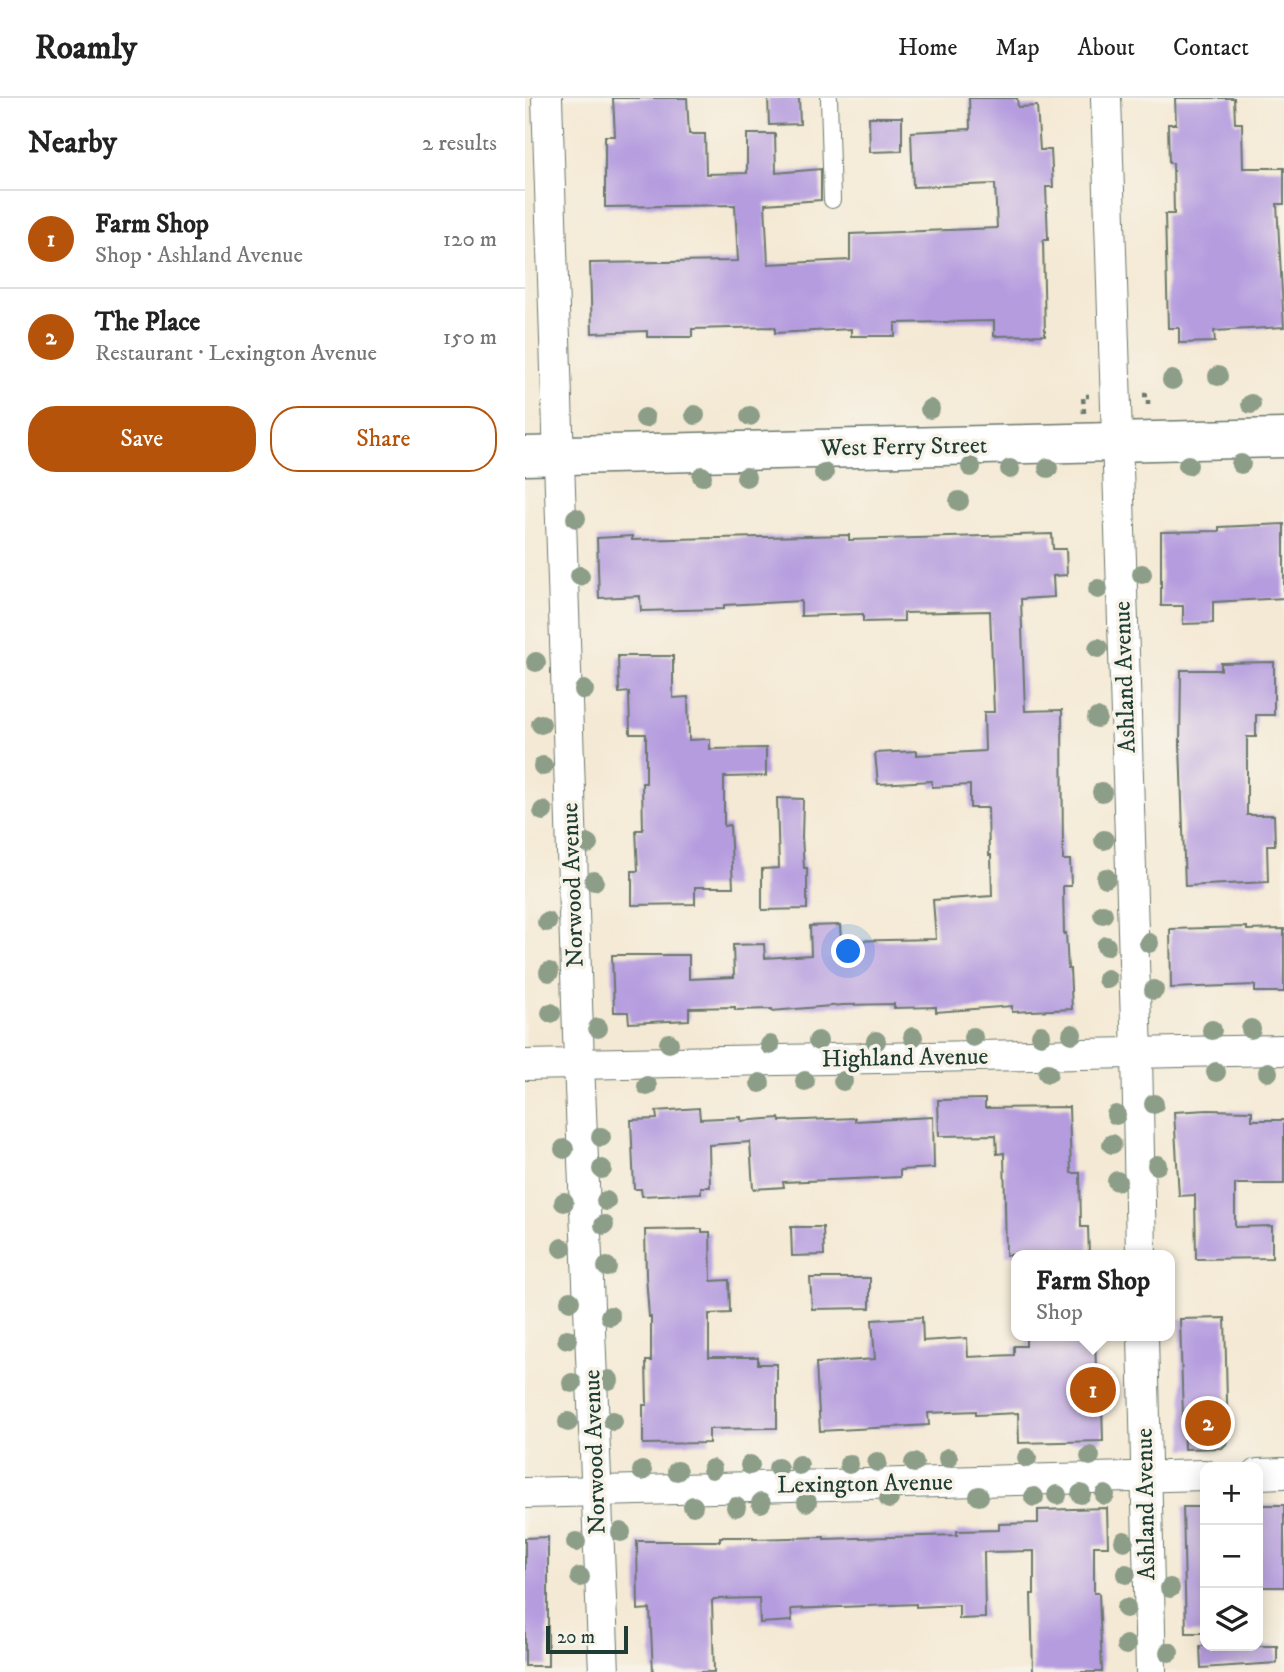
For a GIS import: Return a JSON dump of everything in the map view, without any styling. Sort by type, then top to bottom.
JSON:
[{"type":"street","name":"Norwood Avenue","points":[[547,98],[541,455],[579,1063],[604,1672]]},
{"type":"street","name":"Ashland Avenue","points":[[1106,98],[1141,1250]]},
{"type":"street","name":"West Ferry Street","points":[[541,455],[1284,438]]},
{"type":"street","name":"Highland Avenue","points":[[525,1065],[1284,1050]]},
{"type":"street","name":"Ashland Avenue","points":[[1143,1341],[1151,1672]]},
{"type":"street","points":[[1263,1474],[1284,1473]]},
{"type":"street","name":"Lexington Avenue","points":[[525,1493],[1200,1475]]},
{"type":"lane","points":[[829,98],[832,200]]},
{"type":"path","points":[[1148,395],[1148,412]]},
{"type":"path","points":[[1083,396],[1084,413]]},
{"type":"building","points":[[613,98],[687,98],[689,134],[705,134],[706,174],[747,173],[747,134],[775,134],[776,173],[821,169],[821,200],[765,204],[768,264],[850,260],[850,234],[997,228],[995,184],[913,187],[911,132],[970,129],[969,98],[1017,98],[1018,107],[1037,106],[1040,150],[1051,150],[1053,187],[1046,187],[1048,240],[1043,240],[1045,335],[994,336],[994,321],[895,323],[895,336],[851,336],[851,329],[775,333],[775,327],[692,329],[692,337],[647,337],[647,331],[592,333],[590,263],[738,261],[735,205],[605,207],[605,136],[615,136]]},
{"type":"building","points":[[768,98],[799,98],[800,124],[769,125]]},
{"type":"building","points":[[1175,98],[1234,98],[1235,123],[1242,123],[1243,168],[1284,168],[1284,204],[1277,204],[1284,327],[1214,331],[1215,342],[1179,343],[1179,328],[1168,328],[1165,214],[1174,214],[1173,163],[1169,163],[1168,124],[1176,124]]},
{"type":"building","points":[[869,117],[902,117],[902,151],[870,152]]},
{"type":"building","points":[[1284,524],[1284,598],[1213,602],[1213,623],[1183,624],[1183,606],[1161,606],[1161,532],[1219,531],[1219,527]]},
{"type":"building","points":[[1052,534],[1053,549],[1066,549],[1067,575],[1053,576],[1054,597],[1021,599],[1025,711],[1062,710],[1063,860],[1070,860],[1071,886],[1063,886],[1064,934],[1066,933],[1070,969],[1072,1009],[1012,1012],[1012,1006],[936,1012],[936,1007],[894,1008],[894,1004],[772,1011],[735,1010],[735,1007],[689,1008],[689,1020],[629,1023],[628,1012],[614,1012],[612,955],[689,955],[689,979],[734,977],[733,945],[764,944],[765,958],[811,955],[810,926],[840,925],[841,941],[936,939],[933,900],[992,896],[988,808],[970,808],[970,785],[932,787],[932,781],[878,784],[875,753],[917,751],[917,755],[985,751],[984,712],[994,712],[990,611],[904,613],[904,621],[863,622],[863,614],[801,616],[801,601],[724,605],[724,609],[641,611],[640,596],[599,598],[597,538],[632,536],[632,540],[849,535],[849,540]]},
{"type":"building","points":[[618,656],[673,656],[673,698],[688,697],[689,740],[710,739],[710,749],[766,748],[766,776],[724,777],[724,826],[730,825],[733,887],[695,887],[695,904],[632,905],[632,871],[638,871],[636,830],[643,830],[642,783],[646,783],[646,734],[630,734],[629,692],[619,693]]},
{"type":"building","points":[[1274,662],[1274,715],[1256,715],[1256,737],[1247,737],[1247,815],[1274,815],[1275,845],[1267,845],[1268,882],[1185,886],[1180,745],[1181,670],[1221,670],[1221,663]]},
{"type":"building","points":[[777,798],[803,799],[802,837],[804,868],[807,868],[807,909],[762,910],[762,869],[779,868]]},
{"type":"building","points":[[1247,927],[1247,930],[1284,929],[1284,992],[1255,992],[1255,985],[1171,988],[1170,929]]},
{"type":"building","points":[[985,1099],[985,1108],[1069,1107],[1071,1173],[1080,1173],[1081,1227],[1088,1227],[1089,1250],[1011,1250],[1011,1255],[1006,1255],[1004,1153],[997,1154],[996,1135],[939,1136],[938,1100]]},
{"type":"building","points":[[699,1108],[700,1119],[741,1117],[741,1121],[855,1118],[855,1121],[933,1117],[934,1168],[900,1170],[900,1177],[783,1182],[784,1187],[753,1189],[750,1142],[709,1145],[710,1187],[701,1187],[701,1193],[642,1196],[641,1189],[634,1189],[631,1120],[657,1119],[656,1111]]},
{"type":"building","points":[[1252,1111],[1252,1120],[1284,1120],[1284,1184],[1235,1184],[1235,1227],[1272,1226],[1272,1258],[1196,1259],[1195,1195],[1179,1196],[1174,1112]]},
{"type":"building","points":[[791,1227],[823,1227],[824,1255],[792,1256]]},
{"type":"building","points":[[702,1229],[702,1232],[710,1232],[711,1281],[729,1280],[730,1313],[709,1314],[709,1357],[758,1357],[758,1364],[777,1364],[777,1428],[709,1429],[709,1443],[643,1444],[643,1405],[647,1405],[646,1361],[651,1361],[645,1230]]},
{"type":"building","points":[[810,1278],[870,1278],[870,1308],[812,1309]]},
{"type":"building","points":[[922,1317],[923,1341],[967,1338],[968,1357],[1014,1355],[1014,1346],[1026,1346],[1026,1341],[1095,1341],[1096,1370],[1101,1370],[1103,1441],[1019,1443],[1018,1413],[976,1415],[976,1411],[928,1413],[929,1425],[820,1431],[816,1363],[875,1359],[872,1320]]},
{"type":"building","points":[[1225,1318],[1228,1442],[1222,1448],[1184,1449],[1180,1319]]},
{"type":"building","points":[[1263,1505],[1284,1505],[1284,1587],[1263,1587]]},
{"type":"building","points":[[1183,1507],[1200,1507],[1200,1633],[1186,1633]]},
{"type":"building","points":[[1107,1508],[1108,1546],[1094,1546],[1094,1593],[1099,1593],[1102,1672],[1033,1672],[1031,1594],[1034,1594],[1034,1551],[984,1552],[985,1618],[959,1619],[959,1605],[916,1607],[916,1604],[791,1609],[792,1621],[760,1623],[759,1598],[714,1599],[714,1672],[653,1672],[650,1609],[638,1610],[637,1541],[720,1541],[720,1537],[824,1539],[957,1535],[957,1531],[999,1530],[999,1524],[1038,1523],[1038,1510]]},
{"type":"building","points":[[548,1537],[548,1666],[525,1666],[525,1538]]},
{"type":"building","points":[[1263,1646],[1277,1646],[1277,1663],[1201,1668],[1200,1651],[1263,1651]]},
{"type":"place","name":"Farm Shop","points":[[1093,1390]]},
{"type":"place","name":"The Place","points":[[1208,1423]]}]
